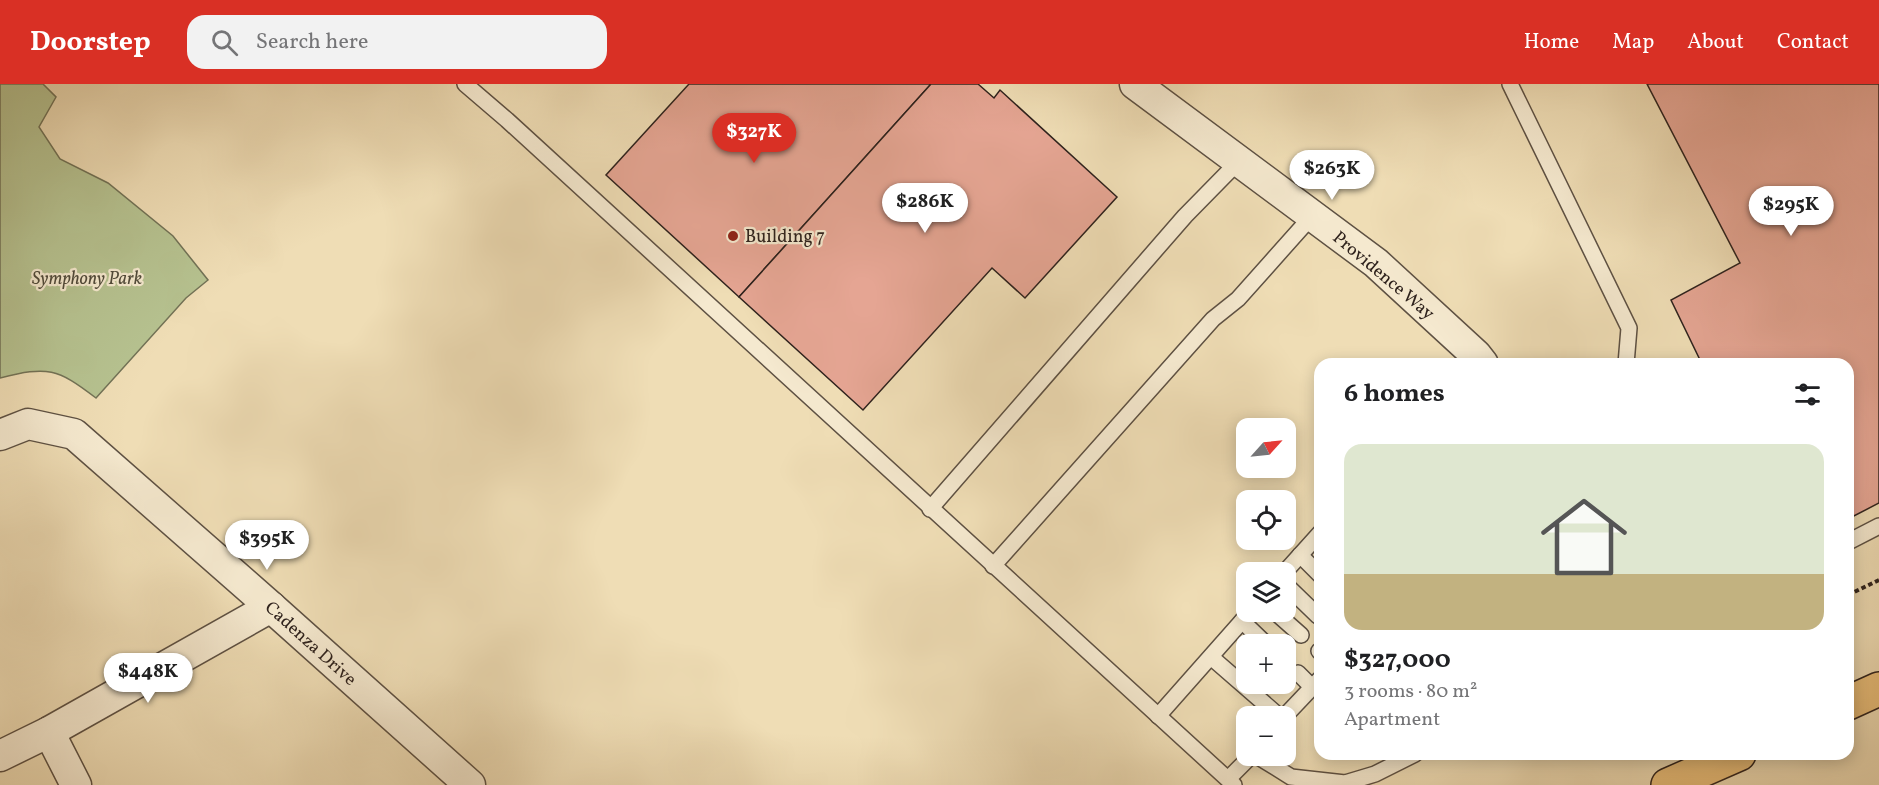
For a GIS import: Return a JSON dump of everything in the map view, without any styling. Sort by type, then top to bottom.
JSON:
[{"type":"main road","points":[[1854,700],[1879,689]]},
{"type":"main road","points":[[1668,785],[1726,760]]},
{"type":"street","name":"Providence Way","points":[[1135,84],[1376,263],[1473,358]]},
{"type":"street","name":"Cadenza Drive","points":[[0,435],[28,424],[74,434],[470,785]]},
{"type":"street","points":[[0,756],[49,732],[271,607]]},
{"type":"street","points":[[49,732],[76,785]]},
{"type":"lane","points":[[465,84],[1231,782],[1243,766]]},
{"type":"lane","points":[[1510,84],[1629,328],[1626,358]]},
{"type":"lane","points":[[930,509],[1185,216],[1239,161]]},
{"type":"lane","points":[[993,566],[1213,319],[1238,299],[1312,216]]},
{"type":"lane","points":[[1854,539],[1879,526]]},
{"type":"lane","points":[[1294,562],[1314,540]]},
{"type":"lane","points":[[1300,555],[1314,569]]},
{"type":"lane","points":[[1296,595],[1314,612]]},
{"type":"lane","points":[[1158,716],[1242,622]]},
{"type":"lane","points":[[1286,622],[1301,636]]},
{"type":"lane","points":[[1211,657],[1269,706]]},
{"type":"lane","points":[[1298,673],[1314,682]]},
{"type":"lane","points":[[1293,706],[1314,685]]},
{"type":"lane","points":[[1273,766],[1290,777],[1345,783],[1375,774],[1395,760]]},
{"type":"path","points":[[1854,592],[1879,580]]},
{"type":"green space","name":"Symphony Park","points":[[0,84],[43,84],[56,97],[39,127],[60,159],[108,183],[173,236],[208,280],[186,298],[96,398],[61,375],[51,372],[30,372],[0,378]]},
{"type":"building","name":"Building 7","points":[[689,84],[931,84],[739,297],[606,175]]},
{"type":"building","points":[[931,84],[978,84],[994,98],[1000,90],[1117,197],[1025,298],[992,268],[863,410],[739,297]]},
{"type":"building","points":[[1647,84],[1879,84],[1879,503],[1854,516],[1854,358],[1699,358],[1671,300],[1740,263]]},
{"type":"place","name":"Building 7","points":[[733,236]]}]
